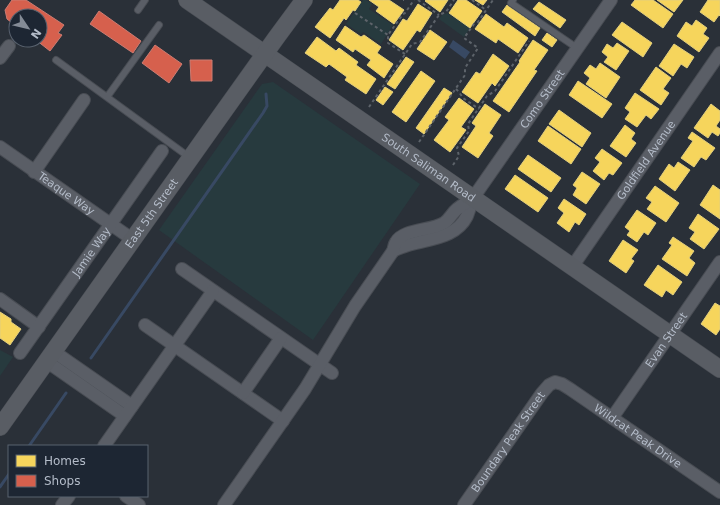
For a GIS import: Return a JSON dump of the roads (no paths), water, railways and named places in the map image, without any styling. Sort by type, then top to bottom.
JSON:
[{"type":"main road","name":"South Saliman Road","points":[[187,0],[720,369]]},
{"type":"main road","name":"East 5th Street","points":[[0,427],[132,239],[304,0]]},
{"type":"street","name":"Como Street","points":[[473,198],[611,0]]},
{"type":"street","points":[[0,58],[8,47]]},
{"type":"street","name":"Goldfield Avenue","points":[[572,267],[720,53]]},
{"type":"street","points":[[34,172],[84,100]]},
{"type":"street","name":"Teaque Way","points":[[0,147],[132,239]]},
{"type":"street","name":"Jamie Way","points":[[20,353],[162,151]]},
{"type":"street","points":[[224,505],[306,389],[355,306],[393,251],[395,243],[400,237],[410,233],[420,236],[445,222],[456,210],[473,198]]},
{"type":"street","name":"Evan Street","points":[[612,418],[720,262]]},
{"type":"street","points":[[182,269],[332,373]]},
{"type":"street","points":[[105,445],[213,291]]},
{"type":"street","points":[[0,299],[39,326]]},
{"type":"street","points":[[145,325],[283,421]]},
{"type":"street","points":[[243,393],[281,338]]},
{"type":"street","points":[[50,356],[132,406]]},
{"type":"street","points":[[50,356],[101,400],[125,416]]},
{"type":"street","name":"Wildcat Peak Drive","points":[[555,382],[570,389],[720,492]]},
{"type":"street","name":"Boundary Peak Street","points":[[464,505],[542,392],[549,385],[555,382]]},
{"type":"street","points":[[62,505],[68,497]]},
{"type":"street","points":[[127,497],[139,505]]},
{"type":"lane","points":[[138,10],[145,0]]},
{"type":"lane","points":[[512,0],[511,3],[577,48]]},
{"type":"lane","points":[[107,98],[159,25]]},
{"type":"lane","points":[[56,60],[191,158]]},
{"type":"lane","points":[[101,400],[108,390]]},
{"type":"water","points":[[453,40],[470,52],[465,59],[449,47]]},
{"type":"waterway","points":[[91,358],[263,113],[267,106],[266,94]]},
{"type":"waterway","points":[[30,445],[66,393]]},
{"type":"waterway","points":[[0,487],[8,475]]}]
